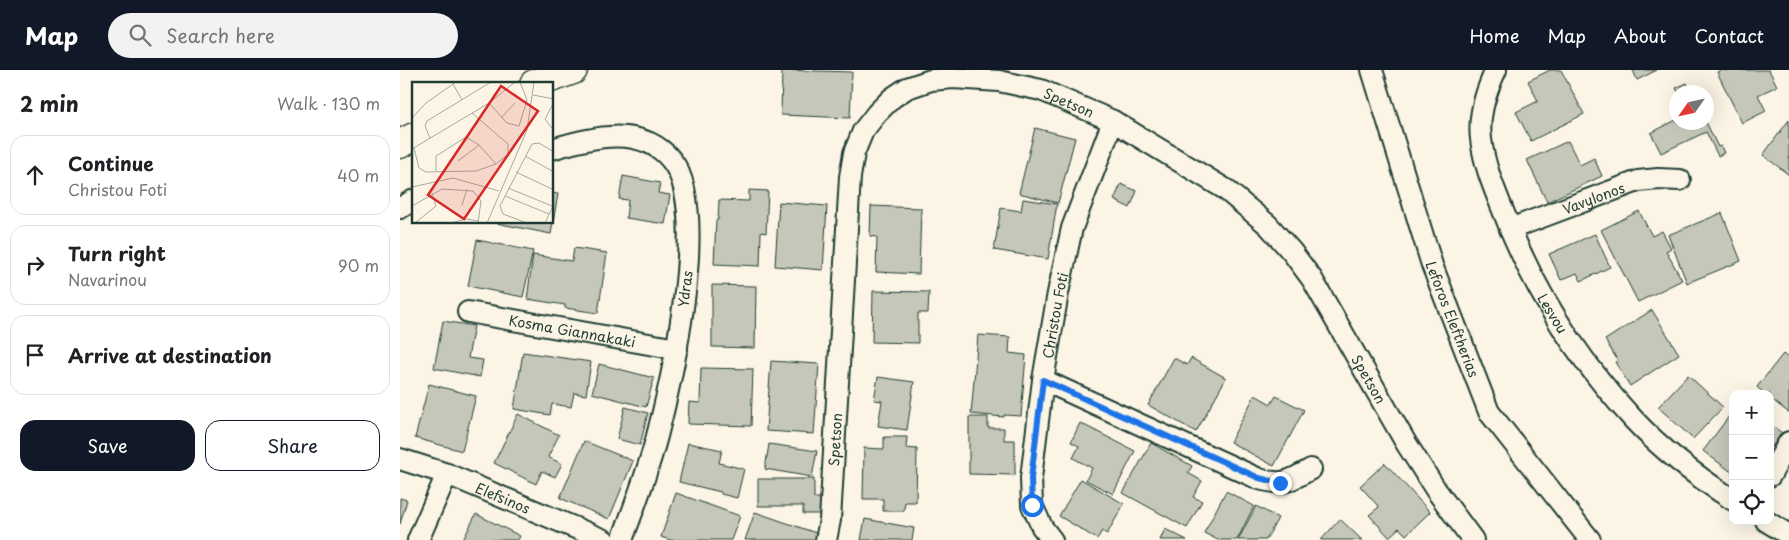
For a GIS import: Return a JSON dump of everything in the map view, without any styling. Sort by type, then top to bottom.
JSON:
[{"type":"main road","points":[[540,82],[573,70]]},
{"type":"main road","points":[[400,144],[412,138]]},
{"type":"street","name":"Leforos Eleftherias","points":[[1372,70],[1432,265],[1489,412],[1590,540]]},
{"type":"street","name":"Lesvou","points":[[1496,70],[1483,105],[1481,138],[1487,168],[1510,229],[1529,271],[1551,312],[1574,349],[1634,420],[1657,442],[1729,497]]},
{"type":"street","name":"Spetson","points":[[826,540],[830,520],[850,177],[854,153],[863,131],[892,98],[907,88],[931,80],[953,78],[999,81],[1041,90],[1113,121],[1225,189],[1268,225],[1292,252],[1312,279],[1406,443],[1436,490],[1473,540]]},
{"type":"street","name":"Christou Foti","points":[[1052,540],[1042,527],[1032,505],[1031,478],[1043,380],[1058,293],[1072,228],[1113,121]]},
{"type":"street","name":"Ydras","points":[[554,148],[605,137],[630,137],[645,141],[658,148],[671,160],[679,172],[687,200],[688,270],[677,349],[658,433],[622,540]]},
{"type":"street","name":"Vavylonos","points":[[1510,229],[1638,181],[1658,179],[1680,180]]},
{"type":"street","points":[[400,208],[412,201]]},
{"type":"street","name":"Kosma Giannakaki","points":[[468,312],[677,349]]},
{"type":"street","points":[[1043,380],[1259,478],[1280,483],[1289,481],[1311,469]]},
{"type":"street","points":[[1774,469],[1789,442]]},
{"type":"street","name":"Elefsinos","points":[[400,459],[446,474],[604,540]]},
{"type":"street","points":[[418,540],[446,474]]},
{"type":"street","points":[[1773,525],[1789,535]]},
{"type":"building","points":[[782,70],[852,72],[850,118],[781,115]]},
{"type":"building","points":[[1550,70],[1561,70],[1584,114],[1531,141],[1516,112],[1538,101],[1528,81]]},
{"type":"building","points":[[1633,70],[1657,70],[1637,80]]},
{"type":"building","points":[[1722,70],[1769,70],[1777,86],[1758,95],[1766,111],[1742,123],[1717,72]]},
{"type":"building","points":[[1789,120],[1789,175],[1763,155]]},
{"type":"building","points":[[1669,124],[1669,130],[1710,130],[1718,147],[1721,146],[1724,153],[1718,156],[1706,132],[1661,153],[1651,133]]},
{"type":"building","points":[[1035,128],[1075,138],[1058,203],[1019,193]]},
{"type":"building","points":[[1568,141],[1580,165],[1594,158],[1602,176],[1547,202],[1527,160]]},
{"type":"building","points":[[623,176],[660,183],[658,193],[670,195],[665,224],[626,218],[628,200],[619,199]]},
{"type":"building","points":[[1121,184],[1137,191],[1130,208],[1114,200]]},
{"type":"building","points":[[749,190],[768,191],[766,233],[761,232],[760,266],[714,264],[719,200],[749,201]]},
{"type":"building","points":[[554,193],[558,194],[554,217]]},
{"type":"building","points":[[1023,199],[1057,204],[1048,259],[994,250],[1001,208],[1021,211]]},
{"type":"building","points":[[779,202],[827,206],[823,270],[775,266]]},
{"type":"building","points":[[871,206],[921,208],[919,274],[876,272],[877,237],[870,236]]},
{"type":"building","points":[[1639,211],[1652,236],[1662,231],[1671,248],[1666,251],[1682,280],[1638,302],[1601,230]]},
{"type":"building","points":[[1722,213],[1741,261],[1687,283],[1668,235]]},
{"type":"building","points":[[501,224],[553,224],[551,234]]},
{"type":"building","points":[[1595,234],[1610,267],[1581,281],[1577,273],[1561,280],[1549,254]]},
{"type":"building","points":[[477,240],[533,251],[523,297],[468,286]]},
{"type":"building","points":[[574,248],[607,253],[598,313],[527,299],[533,255],[572,261]]},
{"type":"building","points":[[712,285],[756,286],[755,348],[712,347]]},
{"type":"building","points":[[873,291],[929,292],[928,313],[918,313],[918,343],[872,342]]},
{"type":"building","points":[[1652,310],[1679,354],[1630,386],[1615,362],[1618,361],[1605,340]]},
{"type":"building","points":[[443,321],[474,326],[468,358],[483,360],[480,377],[434,368]]},
{"type":"building","points":[[978,335],[1010,337],[1009,353],[1026,355],[1021,416],[1004,415],[1004,417],[971,414]]},
{"type":"building","points":[[523,352],[591,362],[586,395],[574,393],[571,407],[552,404],[550,415],[514,409]]},
{"type":"building","points":[[1783,354],[1789,359],[1789,413],[1774,401],[1774,390],[1760,390],[1757,387]]},
{"type":"building","points":[[1174,358],[1187,365],[1191,358],[1226,378],[1196,432],[1148,405]]},
{"type":"building","points":[[771,361],[819,364],[814,434],[766,431]]},
{"type":"building","points":[[599,364],[654,378],[646,407],[592,393]]},
{"type":"building","points":[[701,368],[753,369],[751,426],[688,424],[689,402],[700,403]]},
{"type":"building","points":[[1688,375],[1723,407],[1693,439],[1658,407]]},
{"type":"building","points":[[878,377],[914,382],[907,430],[878,426],[882,401],[874,400]]},
{"type":"building","points":[[429,384],[476,396],[462,451],[415,438]]},
{"type":"building","points":[[1255,395],[1271,404],[1276,396],[1304,410],[1274,466],[1230,442]]},
{"type":"building","points":[[625,407],[648,413],[640,445],[617,439]]},
{"type":"building","points":[[518,414],[559,435],[548,457],[562,464],[555,477],[542,471],[536,484],[494,463]]},
{"type":"building","points":[[1729,416],[1729,470],[1703,451]]},
{"type":"building","points":[[969,417],[988,417],[988,428],[1004,428],[1004,440],[1015,440],[1015,475],[969,474]]},
{"type":"building","points":[[1080,423],[1135,451],[1113,494],[1086,480],[1092,468],[1073,458],[1079,446],[1071,442]]},
{"type":"building","points":[[1774,427],[1782,433],[1774,444]]},
{"type":"building","points":[[884,437],[907,437],[906,448],[917,449],[916,502],[905,502],[904,511],[883,511],[883,499],[863,499],[864,448],[884,449]]},
{"type":"building","points":[[584,441],[633,461],[609,519],[560,498]]},
{"type":"building","points":[[688,443],[722,450],[719,463],[744,469],[737,498],[721,494],[721,492],[679,482]]},
{"type":"building","points":[[1151,443],[1192,466],[1188,473],[1202,481],[1193,497],[1202,501],[1187,528],[1123,493]]},
{"type":"building","points":[[769,444],[817,451],[812,477],[765,469]]},
{"type":"building","points":[[1385,463],[1430,512],[1406,535],[1399,528],[1389,537],[1369,515],[1379,507],[1360,486]]},
{"type":"building","points":[[758,479],[814,479],[814,498],[822,498],[822,514],[803,514],[803,506],[758,506]]},
{"type":"building","points":[[1081,479],[1124,504],[1107,534],[1102,531],[1097,539],[1059,516]]},
{"type":"building","points":[[1226,491],[1254,506],[1237,540],[1218,540],[1204,533]]},
{"type":"building","points":[[676,493],[740,516],[731,540],[670,540],[661,537]]},
{"type":"building","points":[[400,498],[407,500],[400,524]]},
{"type":"building","points":[[1256,506],[1278,518],[1266,540],[1238,540]]},
{"type":"building","points":[[755,512],[819,534],[817,540],[745,540]]},
{"type":"building","points":[[476,514],[520,536],[518,540],[463,540]]},
{"type":"building","points":[[865,519],[914,528],[912,540],[861,540]]},
{"type":"building","points":[[1340,519],[1362,540],[1321,540]]},
{"type":"building","points":[[1165,529],[1187,540],[1160,540]]},
{"type":"route","points":[[1032,505],[1031,478],[1043,380],[1259,478],[1280,483]]}]
